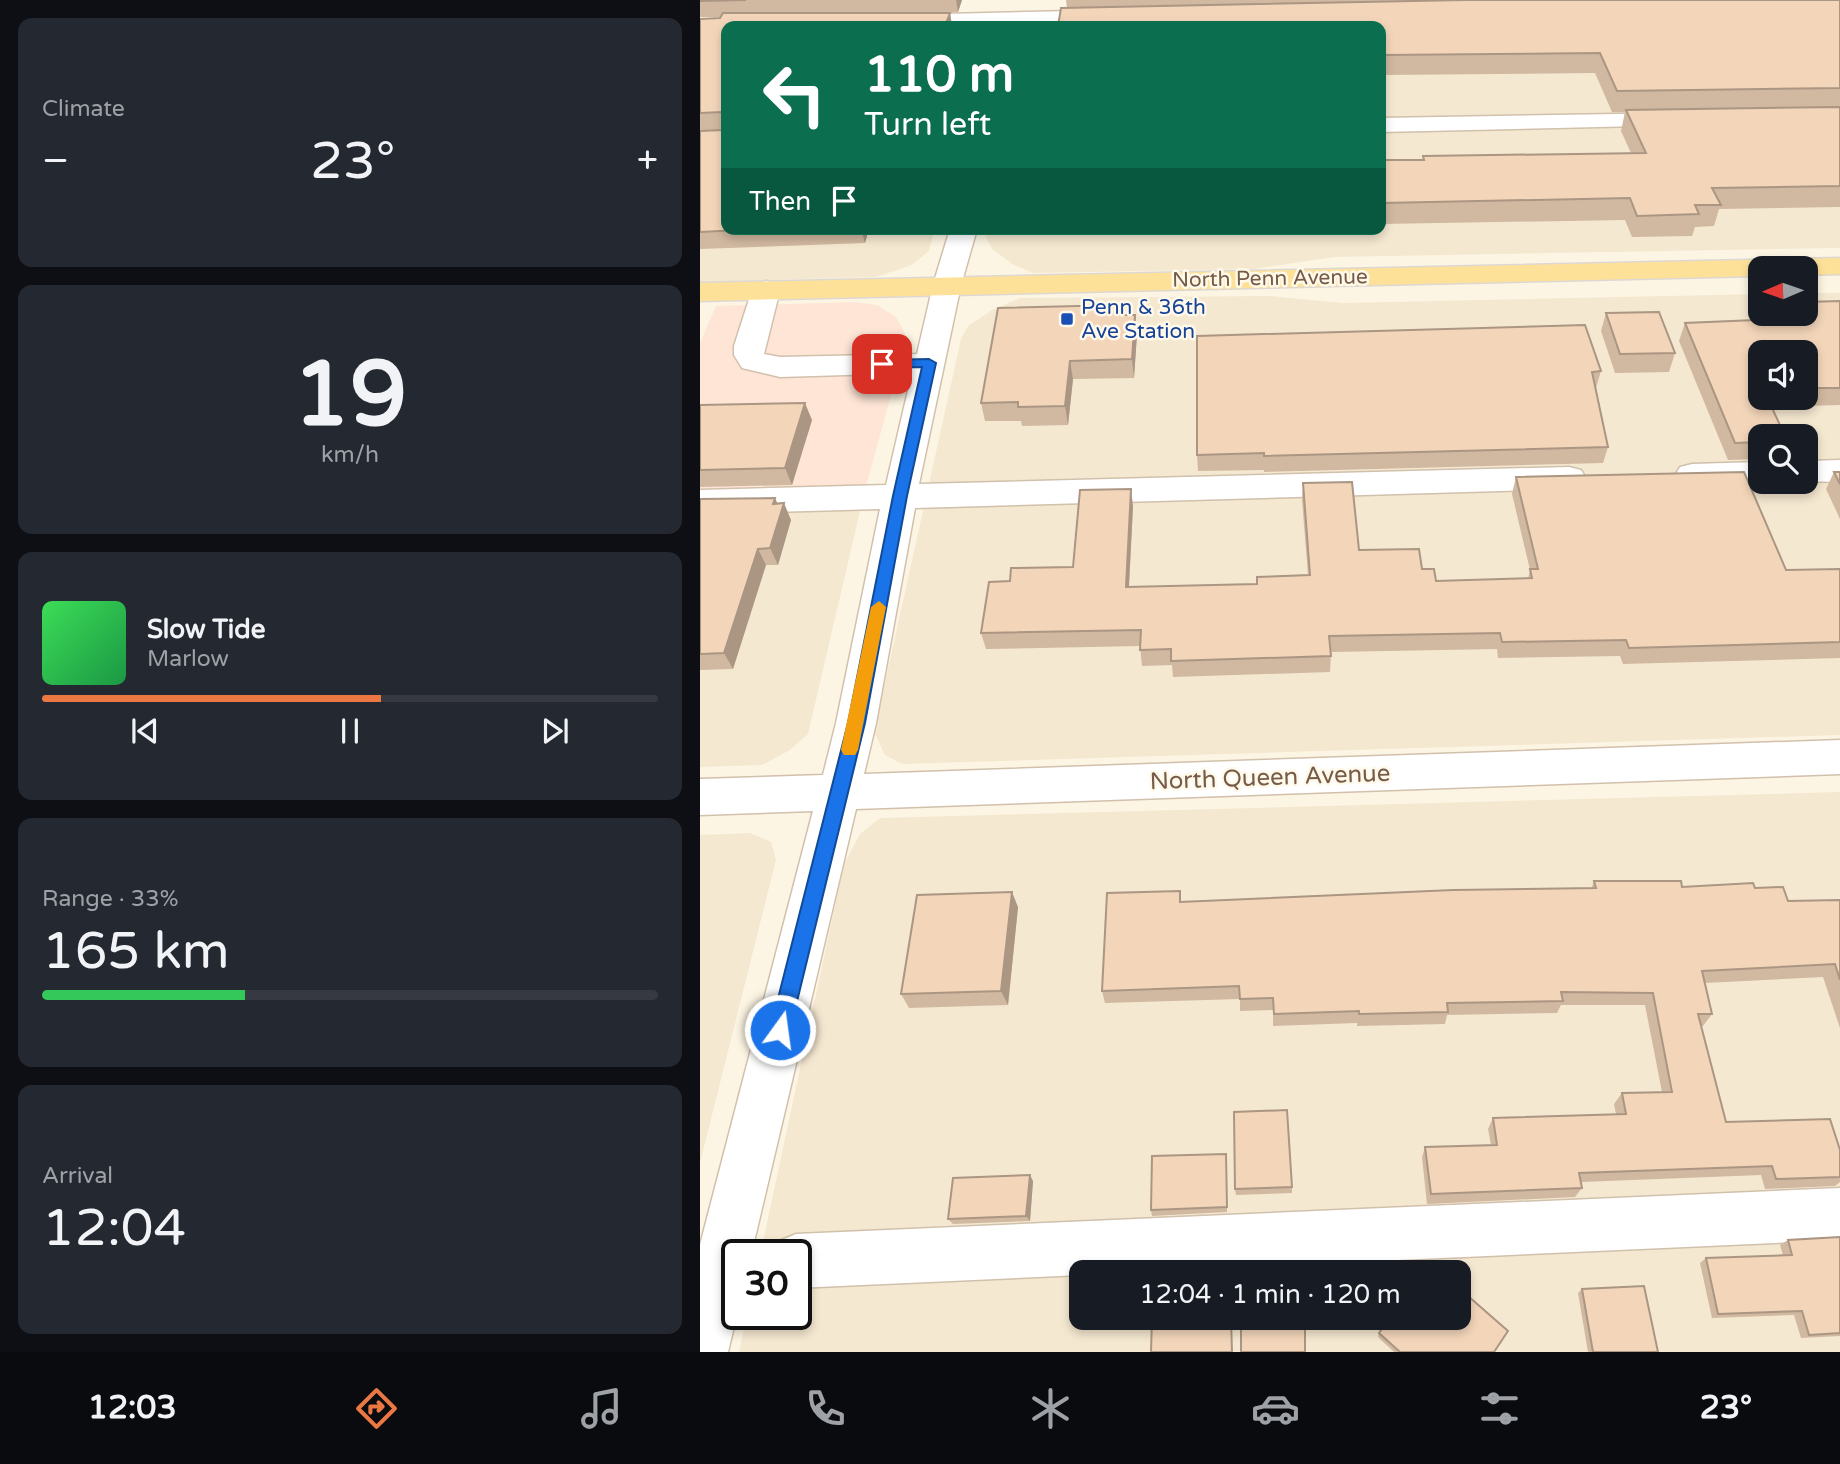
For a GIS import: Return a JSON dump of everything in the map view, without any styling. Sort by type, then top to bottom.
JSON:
[{"type":"main road","name":"North Penn Avenue","points":[[700,292],[1840,265]]},
{"type":"street","points":[[900,21],[1022,15],[1130,17]]},
{"type":"street","points":[[1386,125],[1701,120]]},
{"type":"street","points":[[700,1352],[719,1264],[840,792],[929,363],[947,285],[962,235]]},
{"type":"street","points":[[766,290],[748,346],[748,355],[753,361],[780,367],[929,363]]},
{"type":"street","points":[[1818,472],[1840,471]]},
{"type":"street","points":[[1663,475],[1748,473]]},
{"type":"street","points":[[700,502],[1594,477]]},
{"type":"street","name":"North Queen Avenue","points":[[700,797],[1840,757]]},
{"type":"street","points":[[812,1260],[1840,1213]]},
{"type":"shaded area","points":[[1840,17],[1840,248],[1334,257],[1254,269],[1033,273],[1014,265],[992,249],[985,235],[1386,235],[1386,26]]},
{"type":"shaded area","points":[[721,36],[721,235],[933,235],[929,251],[912,265],[876,277],[700,282],[700,37]]},
{"type":"shaded area","points":[[1818,293],[1840,293],[1840,735],[902,764],[885,755],[874,732],[961,339],[968,326],[992,310],[1020,298],[1270,296],[1343,303],[1748,294],[1748,326],[1818,326]]},
{"type":"shaded area","points":[[855,302],[877,305],[896,317],[907,337],[865,490],[700,495],[700,343],[716,306]]},
{"type":"shaded area","points":[[865,490],[808,734],[790,750],[762,765],[700,767],[700,495]]},
{"type":"shaded area","points":[[1840,792],[1840,1352],[739,1352],[744,1330],[812,1330],[812,1239],[763,1239],[844,864],[860,834],[880,818]]},
{"type":"shaded area","points":[[750,833],[771,842],[776,860],[700,1163],[700,835]]},
{"type":"building","points":[[1466,0],[1840,0],[1840,88],[1617,91],[1600,53],[1386,55],[1386,21],[1059,21],[1061,8]]},
{"type":"building","points":[[723,13],[950,13],[947,21],[721,21],[721,112],[700,113],[700,19],[720,18]]},
{"type":"building","points":[[1840,107],[1840,186],[1712,188],[1721,205],[1695,205],[1699,214],[1637,216],[1630,198],[1386,203],[1386,160],[1424,160],[1423,156],[1646,153],[1626,110]]},
{"type":"building","points":[[721,130],[721,231],[700,232],[700,131]]},
{"type":"building","points":[[1840,301],[1840,388],[1818,388],[1818,340],[1748,340],[1748,410],[1773,410],[1779,424],[1748,424],[1748,442],[1735,443],[1685,323],[1748,320],[1748,326],[1818,326],[1818,302]]},
{"type":"building","points":[[1120,305],[1119,315],[1135,315],[1132,359],[1070,361],[1065,406],[1018,407],[1018,402],[981,403],[998,308]]},
{"type":"building","points":[[1659,312],[1675,353],[1620,354],[1606,313]]},
{"type":"building","points":[[1585,325],[1601,371],[1592,372],[1608,447],[1264,456],[1264,453],[1197,455],[1197,336]]},
{"type":"building","points":[[805,403],[785,468],[700,470],[700,405]]},
{"type":"building","points":[[1744,472],[1748,481],[1748,494],[1753,494],[1786,570],[1840,569],[1840,642],[1629,648],[1626,640],[1502,642],[1500,633],[1329,636],[1331,656],[1171,661],[1171,649],[1140,650],[1141,630],[981,633],[989,582],[1010,581],[1011,568],[1073,567],[1080,490],[1131,489],[1126,587],[1257,584],[1257,577],[1310,575],[1303,483],[1352,482],[1359,550],[1419,549],[1422,569],[1434,569],[1436,581],[1532,578],[1530,569],[1538,569],[1516,477]]},
{"type":"building","points":[[1834,472],[1840,472],[1840,484]]},
{"type":"building","points":[[775,498],[773,504],[784,503],[770,548],[758,549],[724,653],[700,654],[700,499]]},
{"type":"building","points":[[1594,881],[1681,881],[1682,887],[1753,883],[1755,888],[1783,887],[1788,901],[1840,900],[1840,980],[1835,964],[1702,971],[1712,1014],[1698,1014],[1726,1122],[1830,1119],[1840,1150],[1840,1177],[1776,1179],[1772,1166],[1579,1173],[1582,1188],[1431,1194],[1425,1147],[1497,1145],[1493,1118],[1626,1114],[1622,1093],[1672,1092],[1653,993],[1561,992],[1563,1001],[1447,1003],[1448,1012],[1274,1014],[1273,998],[1240,999],[1239,986],[1102,991],[1107,893],[1180,891],[1180,902],[1453,890],[1596,888]]},
{"type":"building","points":[[1012,892],[1001,991],[901,994],[917,895]]},
{"type":"building","points":[[1287,1110],[1292,1187],[1235,1189],[1234,1112]]},
{"type":"building","points":[[1226,1154],[1227,1207],[1151,1210],[1152,1156]]},
{"type":"building","points":[[1030,1175],[1026,1216],[948,1219],[953,1178]]},
{"type":"building","points":[[1840,1237],[1840,1333],[1809,1335],[1802,1311],[1718,1314],[1706,1258],[1792,1255],[1788,1240]]},
{"type":"building","points":[[1644,1286],[1658,1352],[1593,1352],[1582,1289]]},
{"type":"building","points":[[1471,1299],[1508,1331],[1494,1352],[1400,1352],[1379,1333],[1381,1330],[1471,1330]]},
{"type":"building","points":[[1152,1330],[1231,1330],[1232,1352],[1151,1352]]},
{"type":"building","points":[[1241,1330],[1305,1330],[1305,1352],[1241,1352]]},
{"type":"slow traffic","points":[[849,750],[879,607]]},
{"type":"place","name":"Penn & 36th Ave Station","points":[[1067,319]]},
{"type":"route","points":[[780,1030],[821,874],[856,723],[929,363],[882,364]]}]
